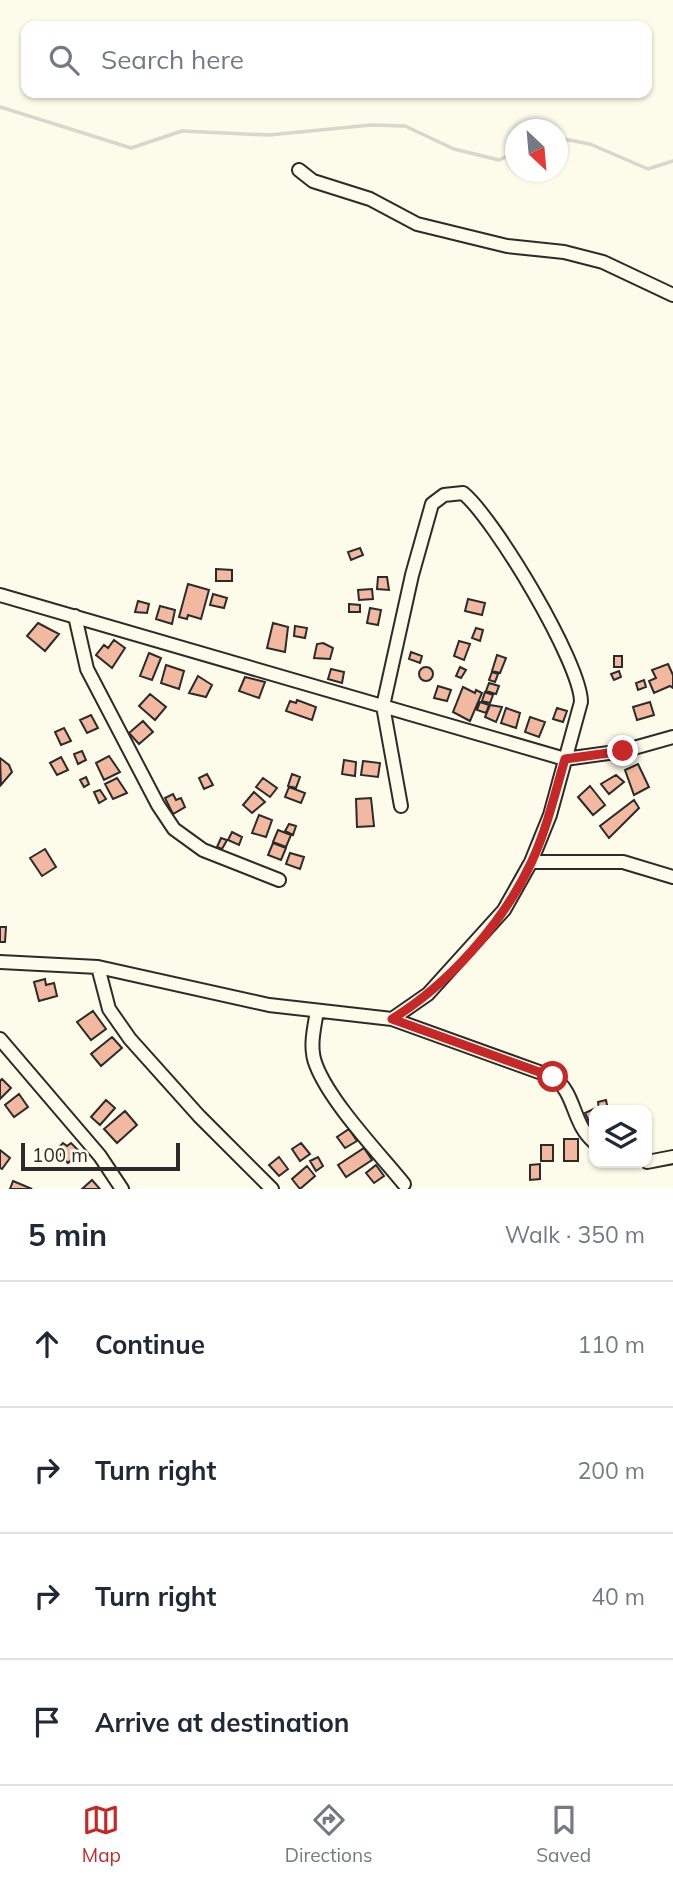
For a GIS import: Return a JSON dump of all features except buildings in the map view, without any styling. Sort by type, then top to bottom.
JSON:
[{"type":"street","points":[[299,170],[313,181],[370,199],[417,223],[507,246],[564,251],[603,262],[673,295]]},
{"type":"street","points":[[392,1019],[428,995],[504,910],[531,862],[550,815],[581,702],[581,690],[573,666],[506,550],[471,500],[463,493],[444,495],[432,504],[412,575],[383,706],[401,806]]},
{"type":"street","points":[[0,595],[565,759],[623,751],[673,737]]},
{"type":"street","points":[[75,616],[87,669],[158,805],[174,829],[203,850],[279,880]]},
{"type":"street","points":[[531,862],[623,862],[673,877]]},
{"type":"street","points":[[0,962],[98,967],[236,998],[392,1019],[553,1077],[564,1085],[581,1125],[589,1135]]},
{"type":"street","points":[[98,967],[109,1009],[130,1040],[199,1116],[272,1189]]},
{"type":"street","points":[[317,1011],[312,1050],[316,1065],[347,1113],[404,1184]]},
{"type":"street","points":[[0,1039],[100,1156],[122,1189]]},
{"type":"street","points":[[652,1161],[673,1157]]},
{"type":"waterway","points":[[0,107],[131,148],[182,131],[269,135],[371,125],[405,126],[454,149],[499,160],[505,157]]},
{"type":"waterway","points":[[568,140],[590,144],[648,169],[673,161]]},
{"type":"route","points":[[553,1077],[392,1019],[428,995],[504,910],[531,862],[550,815],[565,759],[623,751]]}]
